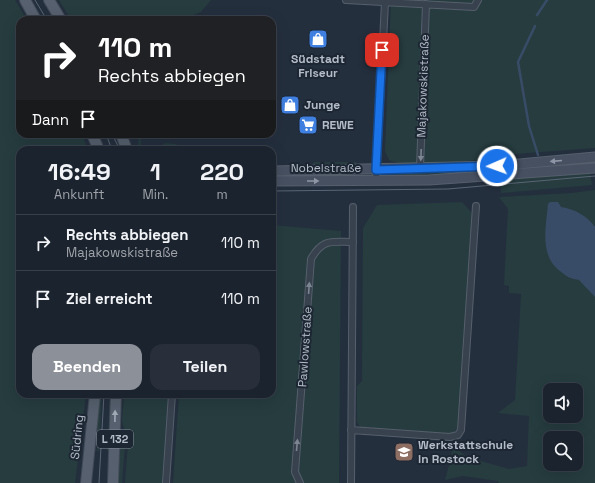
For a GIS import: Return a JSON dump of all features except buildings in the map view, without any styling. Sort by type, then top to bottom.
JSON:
[{"type":"main road","points":[[25,0],[34,16]]},
{"type":"main road","points":[[49,0],[59,16]]},
{"type":"main road","name":"Nobelstraße","points":[[276,171],[376,170],[497,166],[595,157]]},
{"type":"main road","name":"Nobelstraße","points":[[276,181],[462,179],[595,168]]},
{"type":"main road","name":"Südring","points":[[86,483],[95,398]]},
{"type":"main road","name":"L 132","points":[[113,483],[116,398]]},
{"type":"street","points":[[346,0],[474,6],[478,0]]},
{"type":"street","points":[[376,181],[385,2]]},
{"type":"street","name":"Majakowskistraße","points":[[420,168],[426,4]]},
{"type":"street","points":[[351,430],[450,437],[458,435],[461,430],[464,412],[476,206]]},
{"type":"street","points":[[351,483],[353,207]]},
{"type":"street","name":"Pawlowstraße","points":[[300,483],[295,472],[312,259],[321,245],[328,242],[353,242]]},
{"type":"street","points":[[166,483],[172,398]]},
{"type":"green space","points":[[0,0],[15,0],[25,16],[16,16],[16,138],[84,138],[86,146],[16,146],[16,398],[86,398],[75,483],[0,483]]},
{"type":"green space","points":[[59,0],[211,0],[201,12],[191,16],[69,16]]},
{"type":"green space","points":[[391,0],[595,0],[595,148],[501,155],[495,159],[440,163],[409,163],[389,160],[385,151]]},
{"type":"green space","points":[[139,138],[141,138],[141,146],[138,145]]},
{"type":"green space","points":[[165,143],[176,144],[178,146],[161,146]]},
{"type":"green space","points":[[595,160],[595,164],[440,175],[388,175],[497,169]]},
{"type":"green space","points":[[314,162],[356,162],[356,167],[316,167],[313,164]]},
{"type":"green space","points":[[590,172],[592,185],[501,193],[500,180]]},
{"type":"green space","points":[[595,190],[595,483],[499,483],[498,481],[463,476],[445,480],[451,458],[452,445],[467,457],[509,469],[527,466],[529,416],[498,413],[515,400],[521,294],[509,293],[509,286],[504,285],[508,209],[499,197],[572,193]]},
{"type":"green space","points":[[462,202],[473,214],[458,427],[453,434],[360,427],[357,422],[357,386],[362,381],[363,228],[377,205]]},
{"type":"green space","points":[[276,225],[341,231],[339,483],[173,483],[179,398],[276,398]]},
{"type":"green space","points":[[99,398],[102,398],[99,451],[97,451],[98,441],[95,441]]},
{"type":"green space","points":[[110,398],[112,398],[110,451],[107,451]]},
{"type":"green space","points":[[124,398],[169,398],[163,483],[125,483],[128,444],[122,421]]},
{"type":"green space","points":[[118,425],[125,445],[122,483],[117,483]]},
{"type":"water","points":[[550,202],[558,202],[561,207],[571,209],[580,214],[595,227],[595,297],[579,280],[569,277],[560,271],[549,257],[546,249],[545,231],[548,204]]},
{"type":"waterway","points":[[537,15],[547,0]]},
{"type":"waterway","points":[[535,26],[518,62],[529,126],[538,155]]},
{"type":"tram line","points":[[35,0],[45,16]]},
{"type":"tram line","points":[[108,138],[110,146]]},
{"type":"tram line","points":[[114,138],[118,146]]},
{"type":"tram line","points":[[276,191],[448,189],[595,176]]},
{"type":"tram line","points":[[99,483],[104,398]]},
{"type":"place","name":"Südstadt Friseur","points":[[318,39]]},
{"type":"place","name":"Junge","points":[[290,105]]},
{"type":"place","name":"REWE","points":[[308,125]]},
{"type":"place","name":"Werkstattschule in Rostock","points":[[404,452]]},
{"type":"route","points":[[382,50],[376,170],[497,166]]}]
